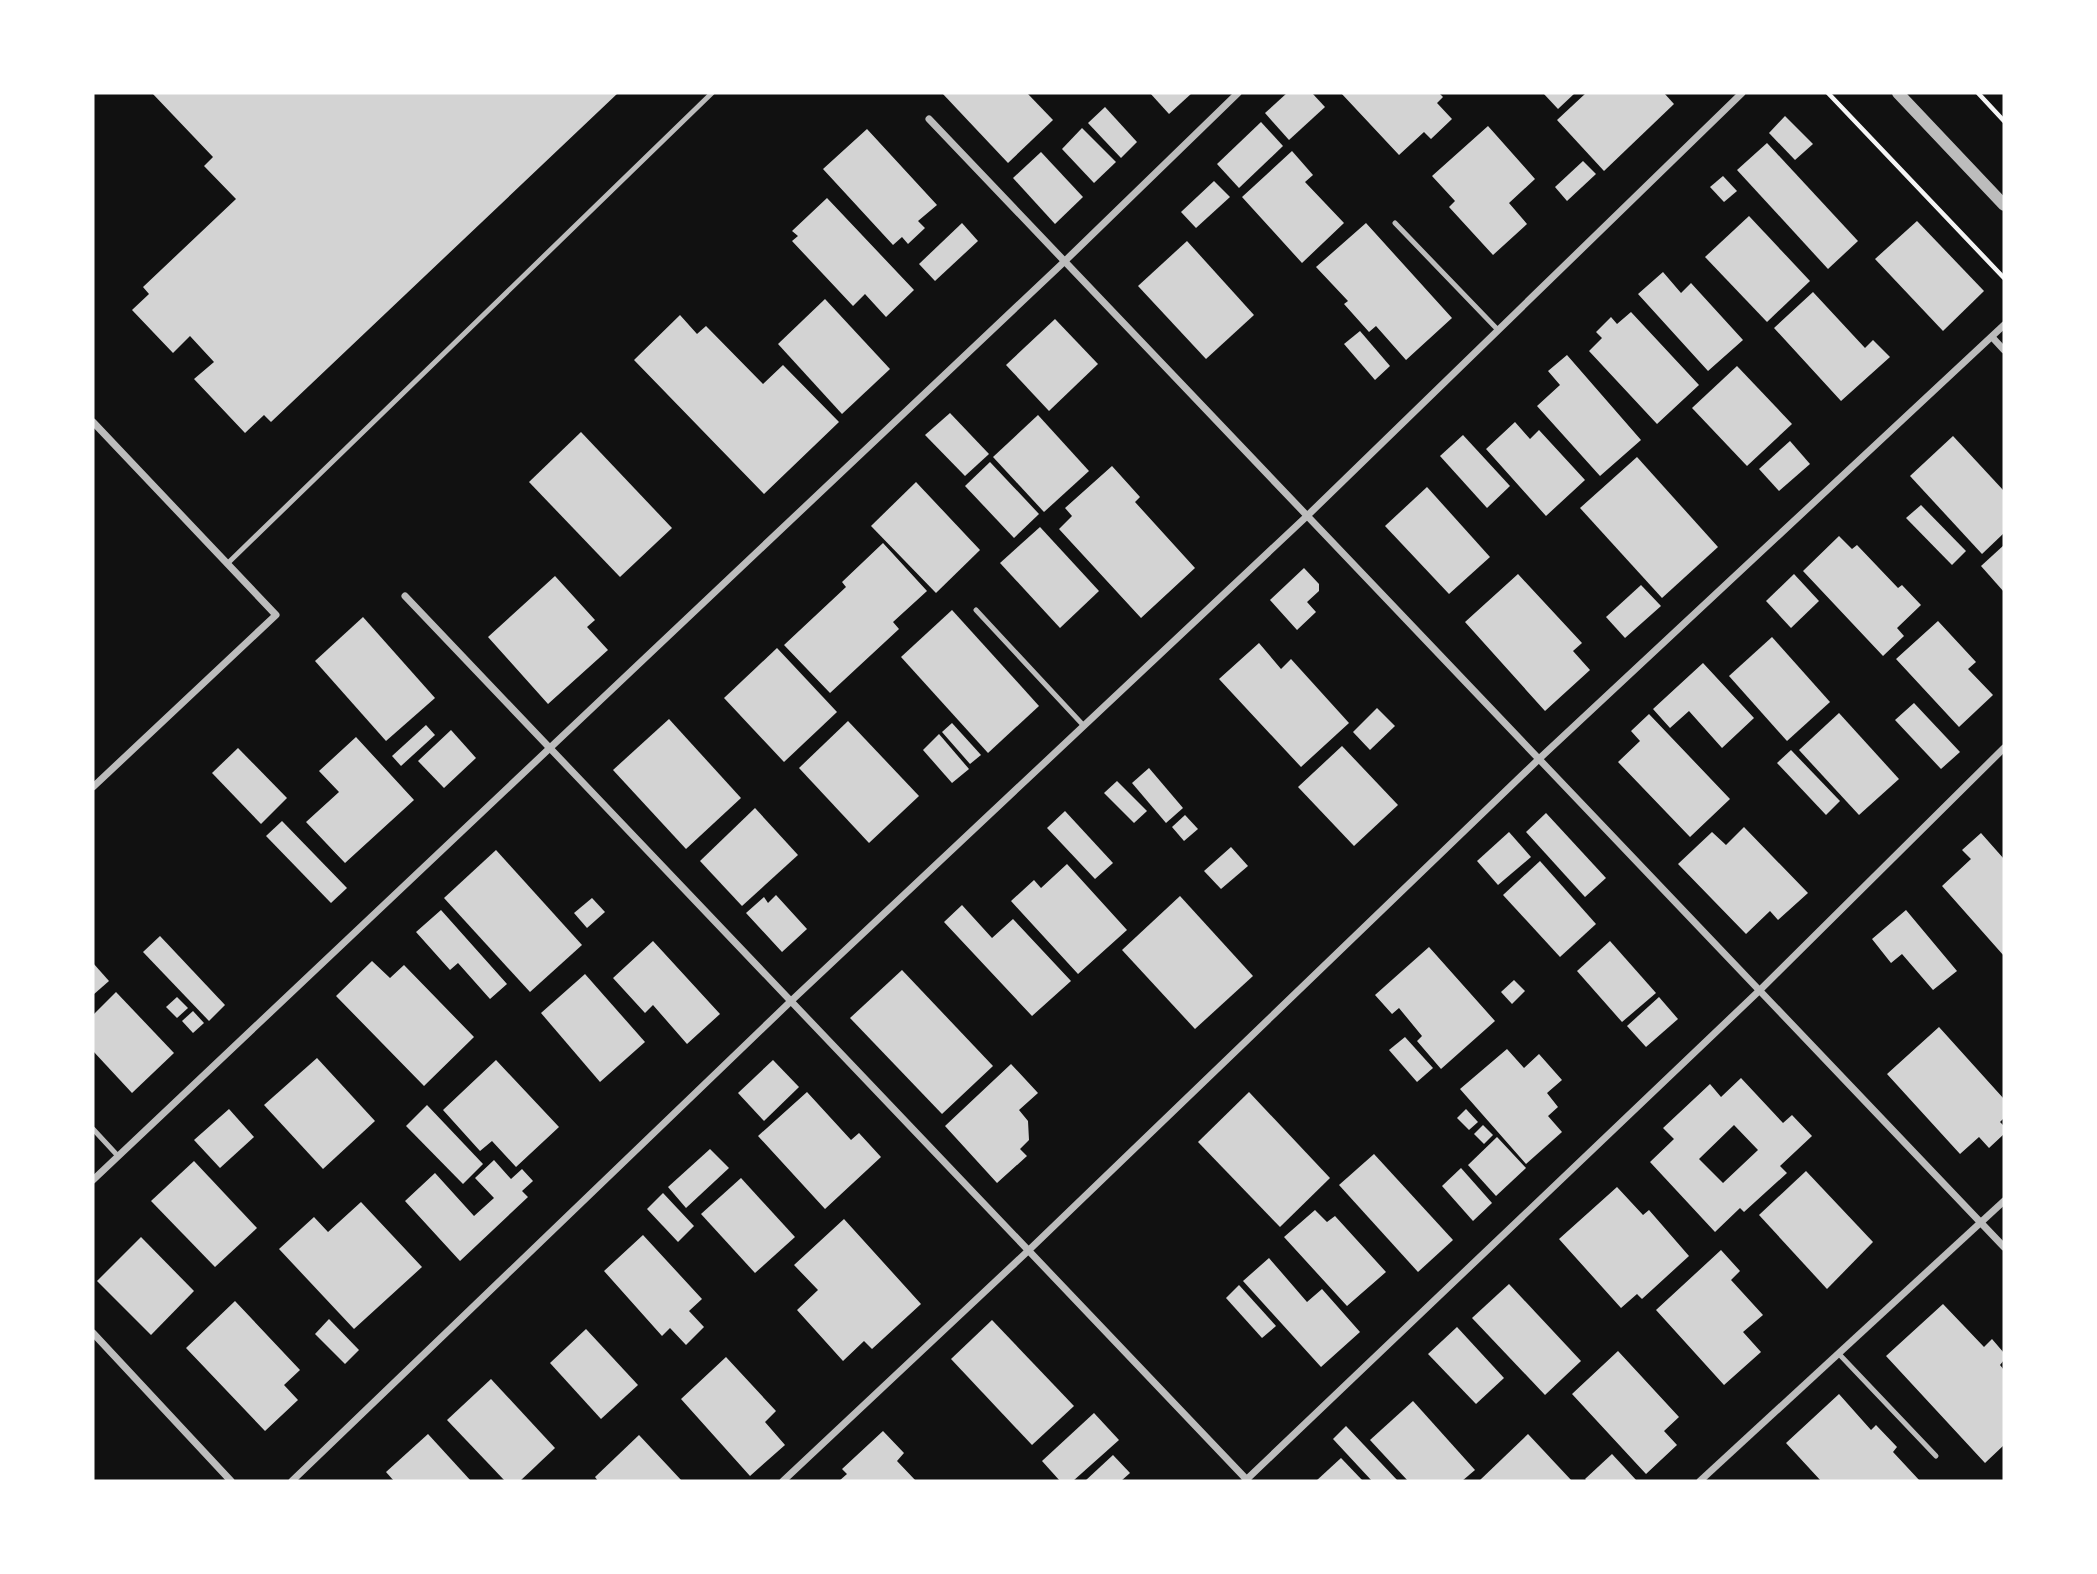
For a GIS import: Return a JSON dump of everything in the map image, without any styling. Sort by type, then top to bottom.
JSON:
[{"type":"street","points":[[93,1180],[1066,260],[1238,93]]},
{"type":"street","points":[[292,1481],[790,1002],[1307,516],[1742,93]]},
{"type":"street","points":[[1898,93],[2004,205]]},
{"type":"street","points":[[929,120],[1066,260],[2004,1247]]},
{"type":"street","points":[[783,1481],[1029,1250],[1540,758],[2004,325]]},
{"type":"street","points":[[1992,337],[2004,350]]},
{"type":"street","points":[[93,422],[276,615],[93,788]]},
{"type":"street","points":[[405,596],[1247,1481],[1760,989],[2004,748]]},
{"type":"street","points":[[1700,1481],[2004,1200]]},
{"type":"street","points":[[93,1333],[231,1481]]},
{"type":"lane","points":[[227,564],[712,93]]},
{"type":"lane","points":[[1395,223],[1498,330]]},
{"type":"lane","points":[[976,610],[1084,726]]},
{"type":"lane","points":[[93,1129],[118,1156]]},
{"type":"lane","points":[[1839,1354],[1936,1456]]},
{"type":"path","points":[[1828,93],[2004,278]]},
{"type":"path","points":[[1978,93],[2004,121]]},
{"type":"building","points":[[152,93],[618,93],[271,422],[264,415],[245,433],[194,379],[214,362],[190,336],[173,353],[132,310],[149,294],[143,287],[236,199],[204,166],[213,157]]},
{"type":"building","points":[[942,93],[1027,93],[1053,120],[1008,163]]},
{"type":"building","points":[[1150,93],[1192,93],[1169,114]]},
{"type":"building","points":[[1287,93],[1312,93],[1325,107],[1289,140],[1265,113]]},
{"type":"building","points":[[1341,93],[1439,93],[1443,97],[1437,103],[1452,119],[1431,139],[1424,132],[1399,155]]},
{"type":"building","points":[[1543,93],[1575,93],[1558,109]]},
{"type":"building","points":[[1586,93],[1664,93],[1674,104],[1604,171],[1557,120]]},
{"type":"building","points":[[1105,107],[1137,142],[1121,158],[1088,123]]},
{"type":"building","points":[[1785,116],[1813,144],[1795,160],[1769,133]]},
{"type":"building","points":[[1261,122],[1283,146],[1239,188],[1217,164]]},
{"type":"building","points":[[1488,126],[1535,179],[1509,203],[1527,224],[1493,255],[1449,207],[1455,201],[1432,176]]},
{"type":"building","points":[[1082,128],[1116,162],[1094,183],[1062,149]]},
{"type":"building","points":[[867,129],[937,205],[918,221],[925,228],[908,244],[902,237],[893,245],[823,169]]},
{"type":"building","points":[[1767,143],[1858,241],[1828,269],[1737,170]]},
{"type":"building","points":[[1292,151],[1313,175],[1305,182],[1344,223],[1302,263],[1242,197]]},
{"type":"building","points":[[1041,152],[1083,197],[1055,224],[1013,178]]},
{"type":"building","points":[[1583,161],[1596,174],[1567,201],[1555,187]]},
{"type":"building","points":[[1723,176],[1737,191],[1724,202],[1710,187]]},
{"type":"building","points":[[1214,181],[1230,197],[1196,228],[1181,212]]},
{"type":"building","points":[[827,198],[914,290],[886,317],[865,294],[853,306],[792,241],[798,236],[792,231]]},
{"type":"building","points":[[1749,216],[1810,281],[1767,322],[1705,257]]},
{"type":"building","points":[[1917,221],[1984,291],[1943,331],[1875,259]]},
{"type":"building","points":[[962,223],[978,241],[935,281],[919,264]]},
{"type":"building","points":[[1366,223],[1452,318],[1406,360],[1376,326],[1369,332],[1344,304],[1348,301],[1316,267]]},
{"type":"building","points":[[1187,241],[1254,315],[1206,359],[1138,286]]},
{"type":"building","points":[[1663,272],[1681,293],[1691,283],[1743,340],[1708,371],[1638,294]]},
{"type":"building","points":[[1813,292],[1865,348],[1873,340],[1890,357],[1841,401],[1774,328]]},
{"type":"building","points":[[825,299],[890,369],[842,414],[778,344]]},
{"type":"building","points":[[1631,312],[1699,385],[1657,424],[1589,351],[1602,338],[1596,332],[1611,317],[1617,324]]},
{"type":"building","points":[[680,315],[697,334],[706,326],[763,384],[783,365],[839,422],[764,494],[634,360]]},
{"type":"building","points":[[1055,319],[1098,364],[1049,411],[1006,365]]},
{"type":"building","points":[[1360,331],[1390,366],[1375,380],[1344,344]]},
{"type":"building","points":[[1567,355],[1641,440],[1600,476],[1537,406],[1560,385],[1548,371]]},
{"type":"building","points":[[1737,366],[1792,424],[1747,466],[1692,408]]},
{"type":"building","points":[[950,413],[989,454],[965,476],[925,435]]},
{"type":"building","points":[[1038,415],[1089,471],[1044,512],[993,457]]},
{"type":"building","points":[[1515,422],[1530,439],[1539,430],[1585,480],[1546,516],[1486,449]]},
{"type":"building","points":[[581,432],[672,528],[620,577],[529,482]]},
{"type":"building","points":[[1463,435],[1510,486],[1487,508],[1440,456]]},
{"type":"building","points":[[1953,436],[2004,491],[2004,533],[1982,554],[1910,476]]},
{"type":"building","points":[[1790,441],[1810,464],[1779,491],[1759,469]]},
{"type":"building","points":[[1637,457],[1718,547],[1662,598],[1580,508]]},
{"type":"building","points":[[990,462],[1039,514],[1014,538],[965,486]]},
{"type":"building","points":[[1112,466],[1140,497],[1135,502],[1195,568],[1141,618],[1059,529],[1072,516],[1065,508]]},
{"type":"building","points":[[916,482],[980,550],[936,593],[871,526]]},
{"type":"building","points":[[1427,487],[1490,557],[1449,594],[1385,526]]},
{"type":"building","points":[[1921,505],[1966,551],[1952,565],[1906,518]]},
{"type":"building","points":[[1040,527],[1099,591],[1060,628],[1000,563]]},
{"type":"building","points":[[1839,536],[1852,549],[1857,545],[1898,588],[1902,585],[1921,605],[1897,628],[1904,636],[1883,656],[1803,571]]},
{"type":"building","points":[[883,543],[927,591],[893,622],[899,629],[830,693],[784,645],[846,587],[842,582]]},
{"type":"building","points":[[2004,545],[2004,592],[1981,566]]},
{"type":"building","points":[[1304,568],[1319,584],[1319,591],[1307,602],[1316,612],[1297,630],[1270,600]]},
{"type":"building","points":[[1518,574],[1582,643],[1573,651],[1590,670],[1545,711],[1465,622]]},
{"type":"building","points":[[1794,574],[1819,601],[1791,628],[1766,601]]},
{"type":"building","points":[[555,576],[595,620],[587,627],[608,650],[548,704],[488,637]]},
{"type":"building","points":[[1641,585],[1661,606],[1625,638],[1606,617]]},
{"type":"building","points":[[952,610],[1039,706],[988,753],[901,657]]},
{"type":"building","points":[[363,617],[435,698],[386,741],[315,661]]},
{"type":"building","points":[[1938,621],[1976,662],[1968,669],[1993,695],[1959,727],[1896,659]]},
{"type":"building","points":[[1772,637],[1830,702],[1787,741],[1729,676]]},
{"type":"building","points":[[1259,643],[1281,669],[1291,659],[1349,723],[1301,767],[1219,679]]},
{"type":"building","points":[[777,648],[837,712],[784,762],[724,698]]},
{"type":"building","points":[[1703,663],[1754,718],[1722,748],[1689,711],[1670,728],[1653,709]]},
{"type":"building","points":[[1914,703],[1960,752],[1941,769],[1895,720]]},
{"type":"building","points":[[1377,708],[1395,726],[1370,750],[1353,732]]},
{"type":"building","points":[[1839,713],[1899,779],[1859,815],[1799,750]]},
{"type":"building","points":[[1649,714],[1730,799],[1690,837],[1618,762],[1640,741],[1631,731]]},
{"type":"building","points":[[669,719],[741,798],[686,849],[613,770]]},
{"type":"building","points":[[848,721],[919,796],[869,843],[799,768]]},
{"type":"building","points":[[952,723],[981,755],[970,764],[942,732]]},
{"type":"building","points":[[426,725],[435,735],[401,766],[392,756]]},
{"type":"building","points":[[451,730],[476,758],[444,788],[418,761]]},
{"type":"building","points":[[939,734],[969,769],[952,783],[923,750]]},
{"type":"building","points":[[356,737],[414,800],[345,863],[306,822],[339,792],[319,771]]},
{"type":"building","points":[[1342,746],[1398,805],[1354,846],[1298,787]]},
{"type":"building","points":[[238,748],[287,798],[261,824],[212,773]]},
{"type":"building","points":[[1791,750],[1840,801],[1826,815],[1777,763]]},
{"type":"building","points":[[1149,768],[1183,808],[1166,823],[1132,783]]},
{"type":"building","points":[[1117,781],[1147,811],[1134,823],[1104,793]]},
{"type":"building","points":[[755,808],[798,855],[742,906],[700,861]]},
{"type":"building","points":[[1065,811],[1113,863],[1095,879],[1047,828]]},
{"type":"building","points":[[1546,813],[1606,878],[1585,897],[1526,832]]},
{"type":"building","points":[[1185,815],[1198,829],[1184,841],[1172,827]]},
{"type":"building","points":[[282,821],[347,888],[331,903],[266,836]]},
{"type":"building","points":[[1744,827],[1808,893],[1778,920],[1770,911],[1746,934],[1678,864],[1712,832],[1726,845]]},
{"type":"building","points":[[1509,832],[1531,857],[1498,885],[1477,861]]},
{"type":"building","points":[[1981,833],[2004,859],[2004,956],[1942,886],[1971,859],[1962,850]]},
{"type":"building","points":[[1231,847],[1248,866],[1221,889],[1204,871]]},
{"type":"building","points":[[496,850],[582,945],[530,992],[444,898]]},
{"type":"building","points":[[1540,861],[1596,924],[1560,957],[1503,895]]},
{"type":"building","points":[[1067,864],[1127,930],[1078,974],[1011,901],[1034,880],[1041,888]]},
{"type":"building","points":[[776,895],[807,929],[782,952],[746,913],[764,897],[768,903]]},
{"type":"building","points":[[1180,896],[1253,976],[1195,1029],[1122,950]]},
{"type":"building","points":[[592,898],[605,912],[587,928],[574,913]]},
{"type":"building","points":[[962,905],[992,938],[1013,919],[1071,981],[1032,1016],[944,922]]},
{"type":"building","points":[[441,910],[507,984],[490,999],[458,963],[450,970],[416,932]]},
{"type":"building","points":[[1906,910],[1957,971],[1933,990],[1902,954],[1891,963],[1872,939]]},
{"type":"building","points":[[160,936],[225,1005],[209,1021],[143,952]]},
{"type":"building","points":[[653,941],[720,1014],[687,1044],[653,1005],[645,1013],[613,978]]},
{"type":"building","points":[[1610,941],[1656,993],[1622,1022],[1577,971]]},
{"type":"building","points":[[1429,947],[1495,1021],[1441,1069],[1417,1041],[1422,1036],[1399,1008],[1392,1014],[1375,995]]},
{"type":"building","points":[[372,961],[390,978],[404,965],[474,1037],[424,1086],[336,996]]},
{"type":"building","points":[[93,963],[109,981],[93,995]]},
{"type":"building","points":[[902,970],[993,1066],[942,1114],[850,1018]]},
{"type":"building","points":[[585,974],[645,1042],[600,1082],[541,1013]]},
{"type":"building","points":[[1514,980],[1525,991],[1512,1004],[1501,992]]},
{"type":"building","points":[[116,992],[174,1053],[132,1093],[93,1051],[93,1015]]},
{"type":"building","points":[[177,997],[188,1008],[177,1018],[166,1007]]},
{"type":"building","points":[[1659,997],[1678,1019],[1646,1047],[1627,1026]]},
{"type":"building","points":[[193,1011],[204,1023],[193,1033],[182,1021]]},
{"type":"building","points":[[1939,1027],[2004,1099],[2004,1118],[2000,1122],[2004,1126],[2004,1134],[1989,1148],[1979,1137],[1960,1154],[1887,1074]]},
{"type":"building","points":[[1405,1037],[1433,1068],[1417,1082],[1389,1050]]},
{"type":"building","points":[[1507,1049],[1524,1068],[1539,1054],[1562,1080],[1547,1093],[1558,1107],[1548,1116],[1562,1132],[1526,1164],[1460,1089]]},
{"type":"building","points":[[317,1058],[375,1121],[323,1169],[264,1105]]},
{"type":"building","points":[[496,1060],[559,1127],[516,1167],[492,1141],[480,1151],[443,1110]]},
{"type":"building","points":[[773,1060],[799,1087],[764,1121],[738,1093]]},
{"type":"building","points":[[1011,1064],[1038,1093],[1019,1110],[1028,1121],[1029,1140],[1020,1149],[1027,1156],[997,1183],[945,1126]]},
{"type":"building","points":[[1741,1078],[1783,1123],[1792,1115],[1812,1136],[1780,1166],[1787,1173],[1744,1212],[1740,1208],[1715,1232],[1650,1162],[1674,1139],[1663,1128],[1710,1084],[1721,1097]],"holes":[[[1734,1125],[1758,1150],[1723,1183],[1699,1159]]]},
{"type":"building","points":[[807,1092],[851,1140],[859,1133],[881,1157],[825,1209],[758,1136]]},
{"type":"building","points":[[1249,1092],[1330,1178],[1280,1227],[1198,1142]]},
{"type":"building","points":[[427,1105],[483,1164],[463,1184],[406,1126]]},
{"type":"building","points":[[229,1109],[254,1137],[220,1168],[194,1140]]},
{"type":"building","points":[[1466,1109],[1478,1122],[1469,1130],[1457,1118]]},
{"type":"building","points":[[1483,1125],[1493,1135],[1484,1144],[1474,1134]]},
{"type":"building","points":[[1497,1137],[1526,1168],[1496,1196],[1468,1165]]},
{"type":"building","points":[[710,1149],[729,1168],[686,1208],[668,1187]]},
{"type":"building","points":[[1374,1154],[1453,1240],[1418,1272],[1339,1185]]},
{"type":"building","points":[[494,1160],[511,1179],[522,1169],[533,1181],[522,1191],[528,1197],[460,1261],[405,1201],[435,1173],[474,1216],[494,1198],[475,1178]]},
{"type":"building","points":[[194,1161],[257,1228],[215,1267],[151,1201]]},
{"type":"building","points":[[1461,1168],[1492,1203],[1473,1221],[1442,1186]]},
{"type":"building","points":[[1806,1171],[1873,1242],[1827,1289],[1759,1215]]},
{"type":"building","points":[[741,1178],[795,1237],[755,1273],[701,1214]]},
{"type":"building","points":[[1617,1187],[1643,1215],[1649,1210],[1689,1256],[1642,1299],[1637,1294],[1621,1308],[1559,1239]]},
{"type":"building","points":[[663,1193],[694,1226],[678,1242],[647,1209]]},
{"type":"building","points":[[361,1202],[422,1267],[354,1329],[279,1249],[314,1217],[328,1232]]},
{"type":"building","points":[[1315,1210],[1327,1222],[1335,1216],[1386,1272],[1347,1306],[1284,1237]]},
{"type":"building","points":[[844,1219],[921,1304],[872,1349],[864,1341],[843,1361],[797,1310],[818,1290],[794,1265]]},
{"type":"building","points":[[643,1235],[702,1299],[689,1311],[704,1327],[686,1345],[670,1328],[662,1336],[604,1271]]},
{"type":"building","points":[[141,1237],[194,1291],[151,1335],[97,1281]]},
{"type":"building","points":[[1721,1250],[1740,1271],[1731,1280],[1763,1315],[1743,1332],[1761,1352],[1724,1385],[1656,1310]]},
{"type":"building","points":[[1269,1258],[1307,1302],[1322,1289],[1360,1332],[1321,1367],[1243,1281]]},
{"type":"building","points":[[1509,1284],[1581,1361],[1545,1395],[1472,1318]]},
{"type":"building","points":[[1239,1285],[1276,1326],[1262,1338],[1226,1298]]},
{"type":"building","points":[[235,1301],[300,1370],[284,1385],[298,1400],[265,1431],[186,1348]]},
{"type":"building","points":[[1943,1304],[1984,1347],[1992,1339],[2004,1353],[2004,1360],[2000,1365],[2004,1370],[2004,1445],[1985,1463],[1886,1356]]},
{"type":"building","points":[[329,1319],[359,1350],[345,1364],[315,1334]]},
{"type":"building","points":[[992,1320],[1074,1406],[1032,1445],[951,1359]]},
{"type":"building","points":[[1457,1327],[1504,1378],[1476,1404],[1428,1354]]},
{"type":"building","points":[[586,1329],[638,1385],[601,1419],[550,1363]]},
{"type":"building","points":[[1618,1351],[1679,1417],[1664,1431],[1677,1445],[1646,1474],[1572,1394]]},
{"type":"building","points":[[726,1357],[776,1411],[765,1422],[785,1445],[750,1476],[681,1399]]},
{"type":"building","points":[[491,1379],[555,1448],[520,1481],[505,1481],[447,1420]]},
{"type":"building","points":[[1839,1394],[1871,1430],[1876,1425],[1897,1447],[1893,1452],[1920,1481],[1821,1481],[1786,1443]]},
{"type":"building","points":[[1413,1401],[1475,1470],[1462,1481],[1408,1481],[1370,1440]]},
{"type":"building","points":[[1094,1413],[1119,1440],[1073,1481],[1060,1481],[1042,1461]]},
{"type":"building","points":[[1346,1426],[1398,1481],[1372,1481],[1333,1439]]},
{"type":"building","points":[[883,1431],[904,1453],[897,1461],[916,1481],[839,1481],[847,1474],[842,1469]]},
{"type":"building","points":[[428,1434],[471,1481],[394,1481],[386,1472]]},
{"type":"building","points":[[1528,1434],[1572,1481],[1479,1481]]},
{"type":"building","points":[[639,1435],[682,1481],[598,1481],[595,1477]]},
{"type":"building","points":[[1612,1454],[1637,1481],[1585,1479]]},
{"type":"building","points":[[1113,1455],[1130,1473],[1121,1481],[1085,1481]]},
{"type":"building","points":[[1341,1458],[1363,1481],[1316,1481]]}]
